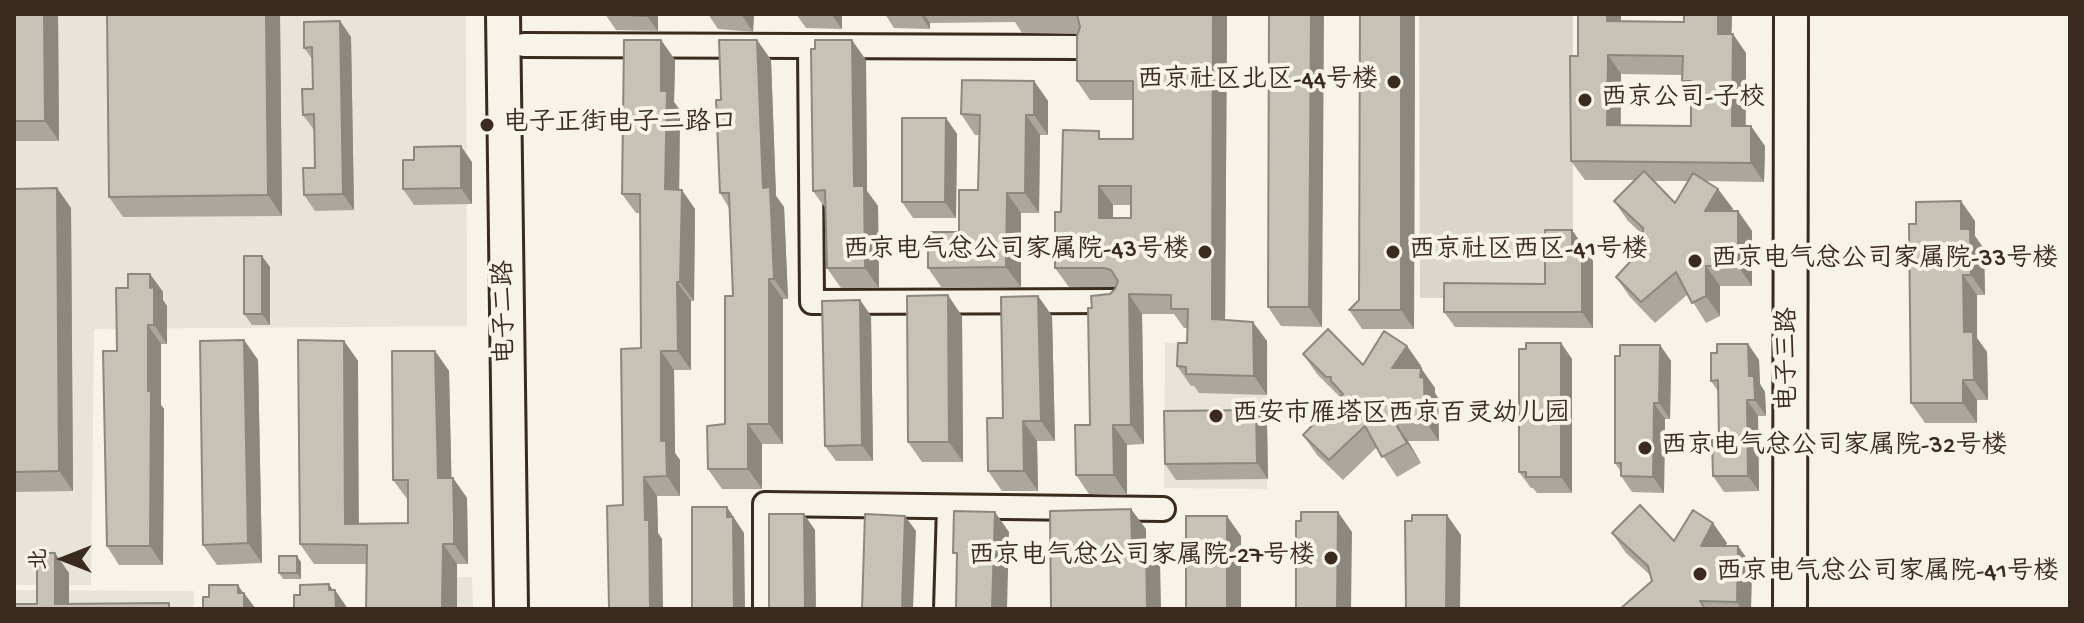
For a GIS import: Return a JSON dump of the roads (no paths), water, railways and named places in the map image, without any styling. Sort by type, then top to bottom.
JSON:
[{"type":"main road","name":"电子二路","points":[[503,14],[511,609]]},
{"type":"main road","name":"电子三路","points":[[1790,609],[1791,14]]},
{"type":"main road","name":"电子二路","points":[[524,30],[531,609]]},
{"type":"street","points":[[524,30],[810,46],[1079,47]]},
{"type":"street","points":[[810,46],[812,302],[1117,301]]},
{"type":"street","points":[[765,609],[765,504],[1163,509]]},
{"type":"street","points":[[946,609],[949,507]]},
{"type":"place","name":"西京社区北区-44号楼","points":[[1394,82]]},
{"type":"place","name":"西京公司-子校","points":[[1585,100]]},
{"type":"place","name":"电子正街电子二路口","points":[[487,125]]},
{"type":"place","name":"西京电气总公司家属院-43号楼","points":[[1205,252]]},
{"type":"place","name":"西京社区西区-41号楼","points":[[1393,252]]},
{"type":"place","name":"西京电气总公司家属院-33号楼","points":[[1695,261]]},
{"type":"place","name":"西安市雁塔区西京百灵幼儿园","points":[[1216,416]]},
{"type":"place","name":"西京电气总公司家属院-32号楼","points":[[1645,448]]},
{"type":"place","name":"西京电气总公司家属院-27号楼","points":[[1331,558]]},
{"type":"place","name":"西京电气总公司家属院-41号楼","points":[[1700,574]]}]
